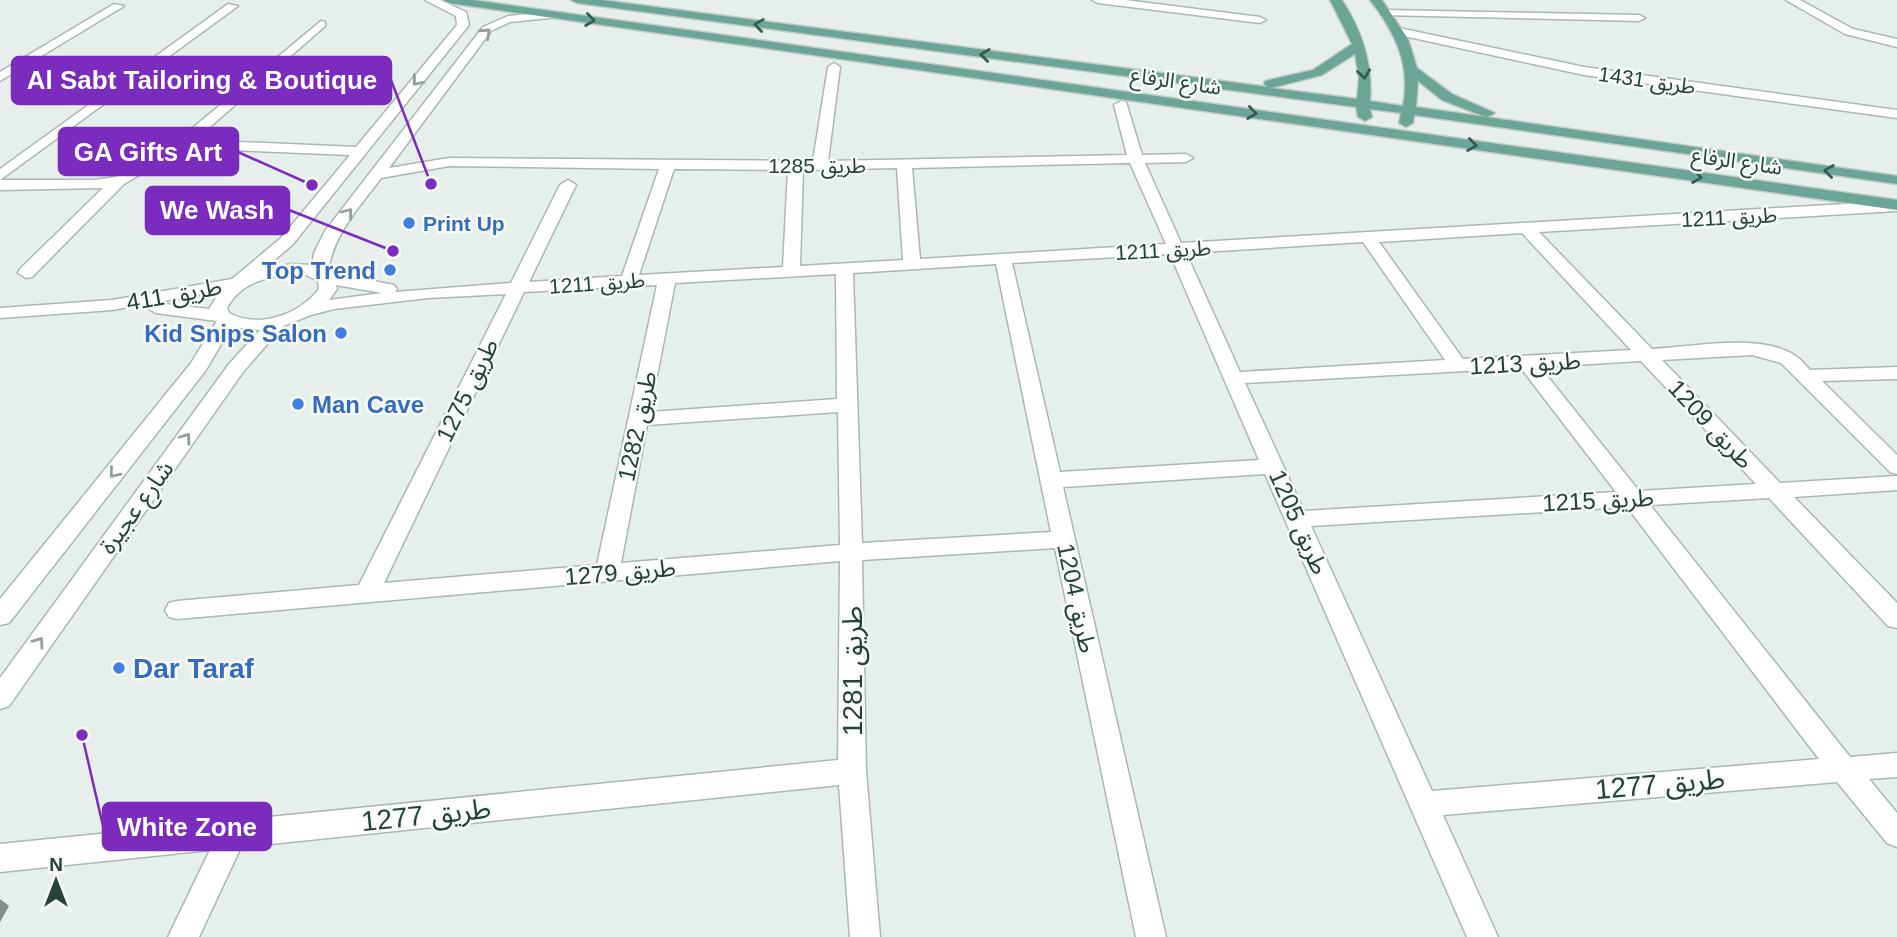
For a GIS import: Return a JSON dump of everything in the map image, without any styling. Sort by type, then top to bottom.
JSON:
[{"type":"main road","name":"شارع الرفاع","points":[[449,0],[835,61],[1387,132],[1892,206]]},
{"type":"main road","name":"شارع الرفاع","points":[[577,0],[1150,75],[1364,110],[1408,110],[1897,180]]},
{"type":"main road","points":[[1336,0],[1348,17],[1359,45],[1365,75],[1364,110],[1374,125],[1387,132]]},
{"type":"main road","points":[[1376,0],[1399,32],[1412,70],[1405,135]]},
{"type":"main road","points":[[1150,75],[1269,84],[1302,79],[1324,72],[1359,45]]},
{"type":"main road","points":[[835,61],[1015,69],[1364,110]]},
{"type":"main road","points":[[1412,70],[1447,97],[1472,109],[1596,139]]},
{"type":"street","points":[[237,283],[287,241],[463,25],[463,14],[431,0]]},
{"type":"street","points":[[1098,0],[1260,20]]},
{"type":"street","points":[[1792,0],[1849,32],[1897,43]]},
{"type":"street","points":[[1536,2],[1550,16]]},
{"type":"street","points":[[0,77],[118,6]]},
{"type":"street","points":[[0,176],[232,6]]},
{"type":"street","points":[[1387,13],[1639,18]]},
{"type":"street","points":[[304,312],[328,289],[322,275],[322,253],[331,234],[487,29],[508,19],[555,15]]},
{"type":"street","points":[[26,273],[119,181],[182,144],[321,24]]},
{"type":"street","name":"طريق 1431","points":[[1399,32],[1521,61],[1897,114]]},
{"type":"street","points":[[820,165],[835,61]]},
{"type":"street","name":"طريق 1205","points":[[1121,105],[1136,160],[1483,937]]},
{"type":"street","points":[[182,144],[360,151]]},
{"type":"street","name":"طريق 1285","points":[[398,148],[449,162]]},
{"type":"street","name":"طريق 1285","points":[[378,174],[449,162],[796,166],[1186,158]]},
{"type":"street","points":[[629,281],[668,165]]},
{"type":"street","points":[[904,165],[912,265]]},
{"type":"street","points":[[792,272],[796,166]]},
{"type":"street","points":[[0,185],[94,185],[119,181]]},
{"type":"street","name":"طريق 1275","points":[[366,595],[568,185]]},
{"type":"street","points":[[1892,206],[1897,220]]},
{"type":"street","name":"طريق 1211","points":[[278,321],[334,304],[428,293],[1892,206]]},
{"type":"street","name":"طريق 1209","points":[[1526,228],[1897,619]]},
{"type":"street","points":[[1368,238],[1458,366]]},
{"type":"street","name":"طريق 1204","points":[[1003,260],[1151,937]]},
{"type":"street","name":"طريق 411","points":[[0,313],[112,305],[237,283],[292,268],[322,275]]},
{"type":"street","name":"طريق 1281","points":[[844,268],[851,552],[852,771],[865,937]]},
{"type":"street","name":"طريق 1211","points":[[322,275],[347,284],[428,293]]},
{"type":"street","name":"طريق 1282","points":[[607,573],[667,279]]},
{"type":"street","name":"شارع عجيرة","points":[[0,616],[200,366],[223,318],[218,308],[221,299],[237,283]]},
{"type":"street","name":"طريق 411","points":[[112,305],[189,310],[240,324],[278,321]]},
{"type":"street","name":"شارع عجيرة","points":[[0,698],[236,368],[278,321]]},
{"type":"street","name":"طريق 1213","points":[[1235,378],[1752,349],[1772,352],[1788,359],[1897,467]]},
{"type":"street","points":[[1527,363],[1843,769],[1897,834]]},
{"type":"street","points":[[1807,376],[1897,373]]},
{"type":"street","points":[[638,419],[848,405]]},
{"type":"street","points":[[1051,481],[1274,466]]},
{"type":"street","name":"طريق 1215","points":[[1298,519],[1897,483]]},
{"type":"street","name":"طريق 1279","points":[[177,610],[851,552],[1065,539]]},
{"type":"street","name":"طريق 1277","points":[[1424,804],[1897,765]]},
{"type":"street","name":"طريق 1277","points":[[0,858],[852,771]]},
{"type":"street","points":[[183,937],[232,835]]},
{"type":"place","name":"Al Sabt Tailoring & Boutique","points":[[431,184]]},
{"type":"place","name":"GA Gifts Art","points":[[312,185]]},
{"type":"place","name":"Print Up","points":[[409,223]]},
{"type":"place","name":"We Wash","points":[[393,251]]},
{"type":"place","name":"Top Trend","points":[[390,270]]},
{"type":"place","name":"Kid Snips Salon","points":[[341,333]]},
{"type":"place","name":"Man Cave","points":[[298,404]]},
{"type":"place","name":"Dar Taraf","points":[[119,668]]},
{"type":"place","name":"White Zone","points":[[82,735]]}]
